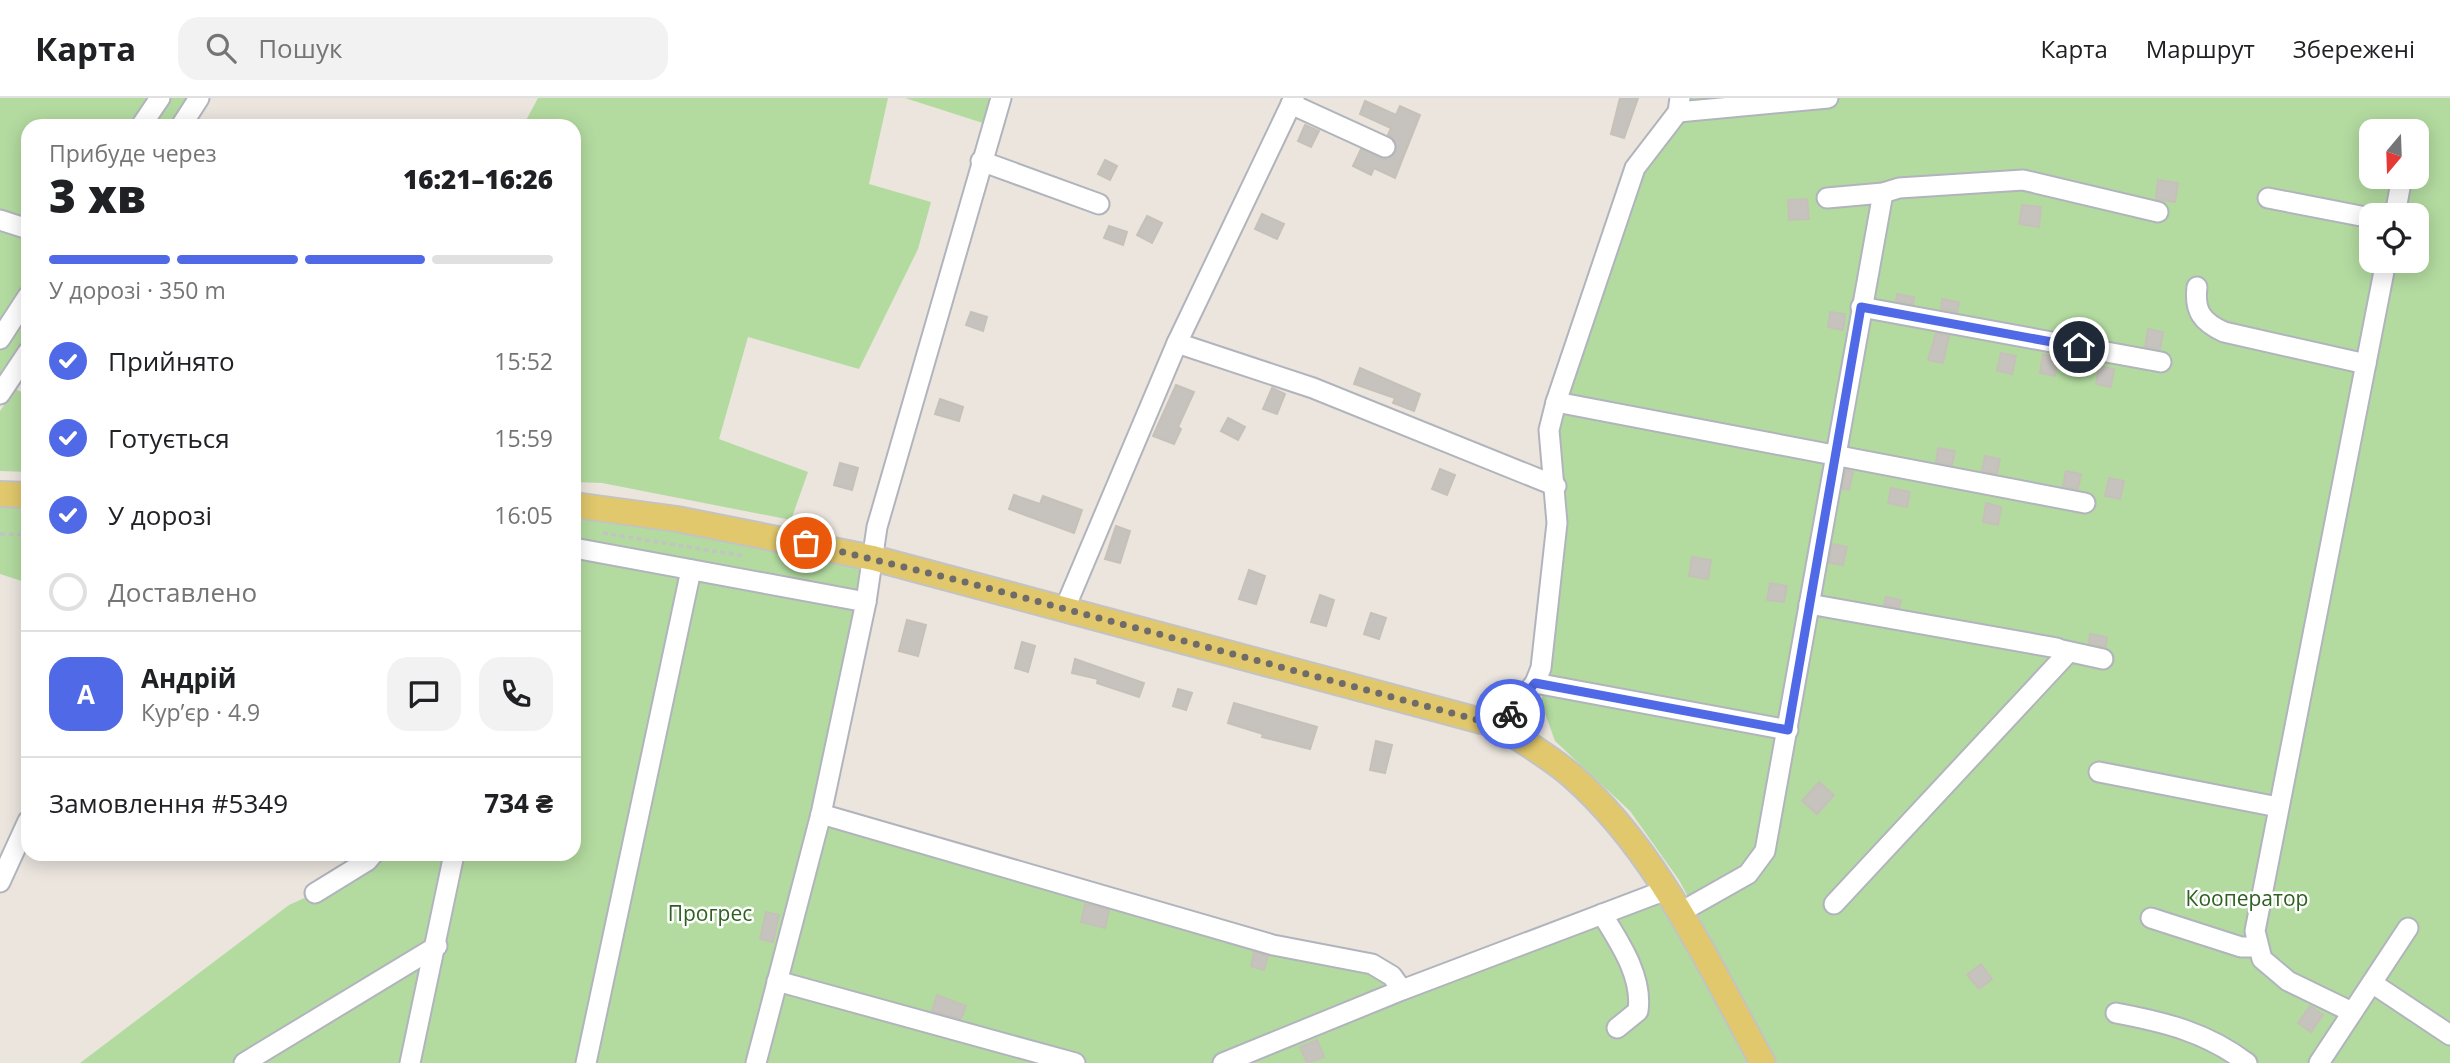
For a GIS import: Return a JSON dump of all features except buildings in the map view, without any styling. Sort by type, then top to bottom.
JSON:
[{"type":"main road","points":[[0,494],[21,495]]},
{"type":"main road","points":[[581,507],[677,519],[873,558],[1500,726],[1579,783],[1614,818],[1666,890],[1763,1063]]},
{"type":"street","points":[[146,119],[160,98]]},
{"type":"street","points":[[186,119],[200,98]]},
{"type":"street","points":[[756,1063],[821,814],[866,602],[877,527],[1001,98]]},
{"type":"street","points":[[1500,726],[1535,683],[1541,668],[1558,523],[1549,430],[1635,167],[1679,105],[1828,98]]},
{"type":"street","points":[[1065,608],[1177,343],[1292,101],[1385,147]]},
{"type":"street","points":[[981,161],[1099,204]]},
{"type":"street","points":[[1827,198],[1883,193],[1899,188],[2023,180],[2158,212]]},
{"type":"street","points":[[1679,913],[1748,874],[1765,851],[1883,193]]},
{"type":"street","points":[[2268,198],[2359,216]]},
{"type":"street","points":[[0,220],[21,227]]},
{"type":"street","points":[[2353,1012],[2288,981],[2262,959],[2255,931],[2384,273]]},
{"type":"street","points":[[2197,287],[2195,303],[2209,325],[2224,332],[2365,364]]},
{"type":"street","points":[[0,340],[21,307]]},
{"type":"street","points":[[1861,307],[2161,362]]},
{"type":"street","points":[[1177,343],[1313,388],[1556,486]]},
{"type":"street","points":[[0,394],[21,362]]},
{"type":"street","points":[[1556,402],[2085,503]]},
{"type":"street","points":[[581,549],[866,602]]},
{"type":"street","points":[[586,1063],[691,569]]},
{"type":"street","points":[[1809,604],[2103,659]]},
{"type":"street","points":[[1834,904],[2066,659],[2062,650]]},
{"type":"street","points":[[1535,683],[1788,730]]},
{"type":"street","points":[[2099,772],[2278,807]]},
{"type":"street","points":[[821,814],[1273,944],[1372,964],[1392,976],[1402,990]]},
{"type":"street","points":[[0,881],[21,836]]},
{"type":"street","points":[[315,893],[367,861]]},
{"type":"street","points":[[410,1063],[437,946],[453,861]]},
{"type":"street","points":[[1223,1063],[1402,990],[1666,890]]},
{"type":"street","points":[[1602,914],[1634,973],[1641,993],[1638,1010],[1617,1028]]},
{"type":"street","points":[[2151,918],[2241,947],[2257,947]]},
{"type":"street","points":[[2319,1063],[2408,928]]},
{"type":"street","points":[[244,1063],[437,946]]},
{"type":"street","points":[[778,981],[1075,1063]]},
{"type":"street","points":[[2372,984],[2450,1035]]},
{"type":"street","points":[[2116,1013],[2174,1024],[2207,1037],[2246,1063]]},
{"type":"path","points":[[598,532],[751,557]]},
{"type":"path","points":[[0,534],[21,535]]},
{"type":"green space","points":[[0,98],[189,98],[175,119],[21,119],[21,348],[0,380]]},
{"type":"green space","points":[[538,98],[888,98],[869,184],[931,202],[918,249],[859,369],[748,337],[719,439],[808,472],[791,520],[602,483],[581,482],[581,119],[527,119]]},
{"type":"green space","points":[[905,98],[997,98],[989,125]]},
{"type":"green space","name":"Кооператор","points":[[1686,98],[2450,98],[2450,1063],[1777,1063],[1679,880],[1630,811],[1555,741],[1541,702],[1548,668],[1555,434],[1643,168]]},
{"type":"green space","points":[[15,389],[21,392],[21,472],[0,471],[0,411]]},
{"type":"green space","points":[[0,506],[21,507],[21,581],[0,574]]},
{"type":"green space","name":"Прогрес","points":[[581,516],[603,518],[854,558],[866,569],[821,814],[1372,964],[1402,990],[1654,892],[1751,1063],[80,1063],[289,905],[315,893],[363,861],[581,861]]},
{"type":"way so far","points":[[806,543],[969,583],[1424,703],[1500,726],[1510,714]]},
{"type":"route","points":[[1510,714],[1535,683],[1788,730],[1861,307],[2079,347]]}]
